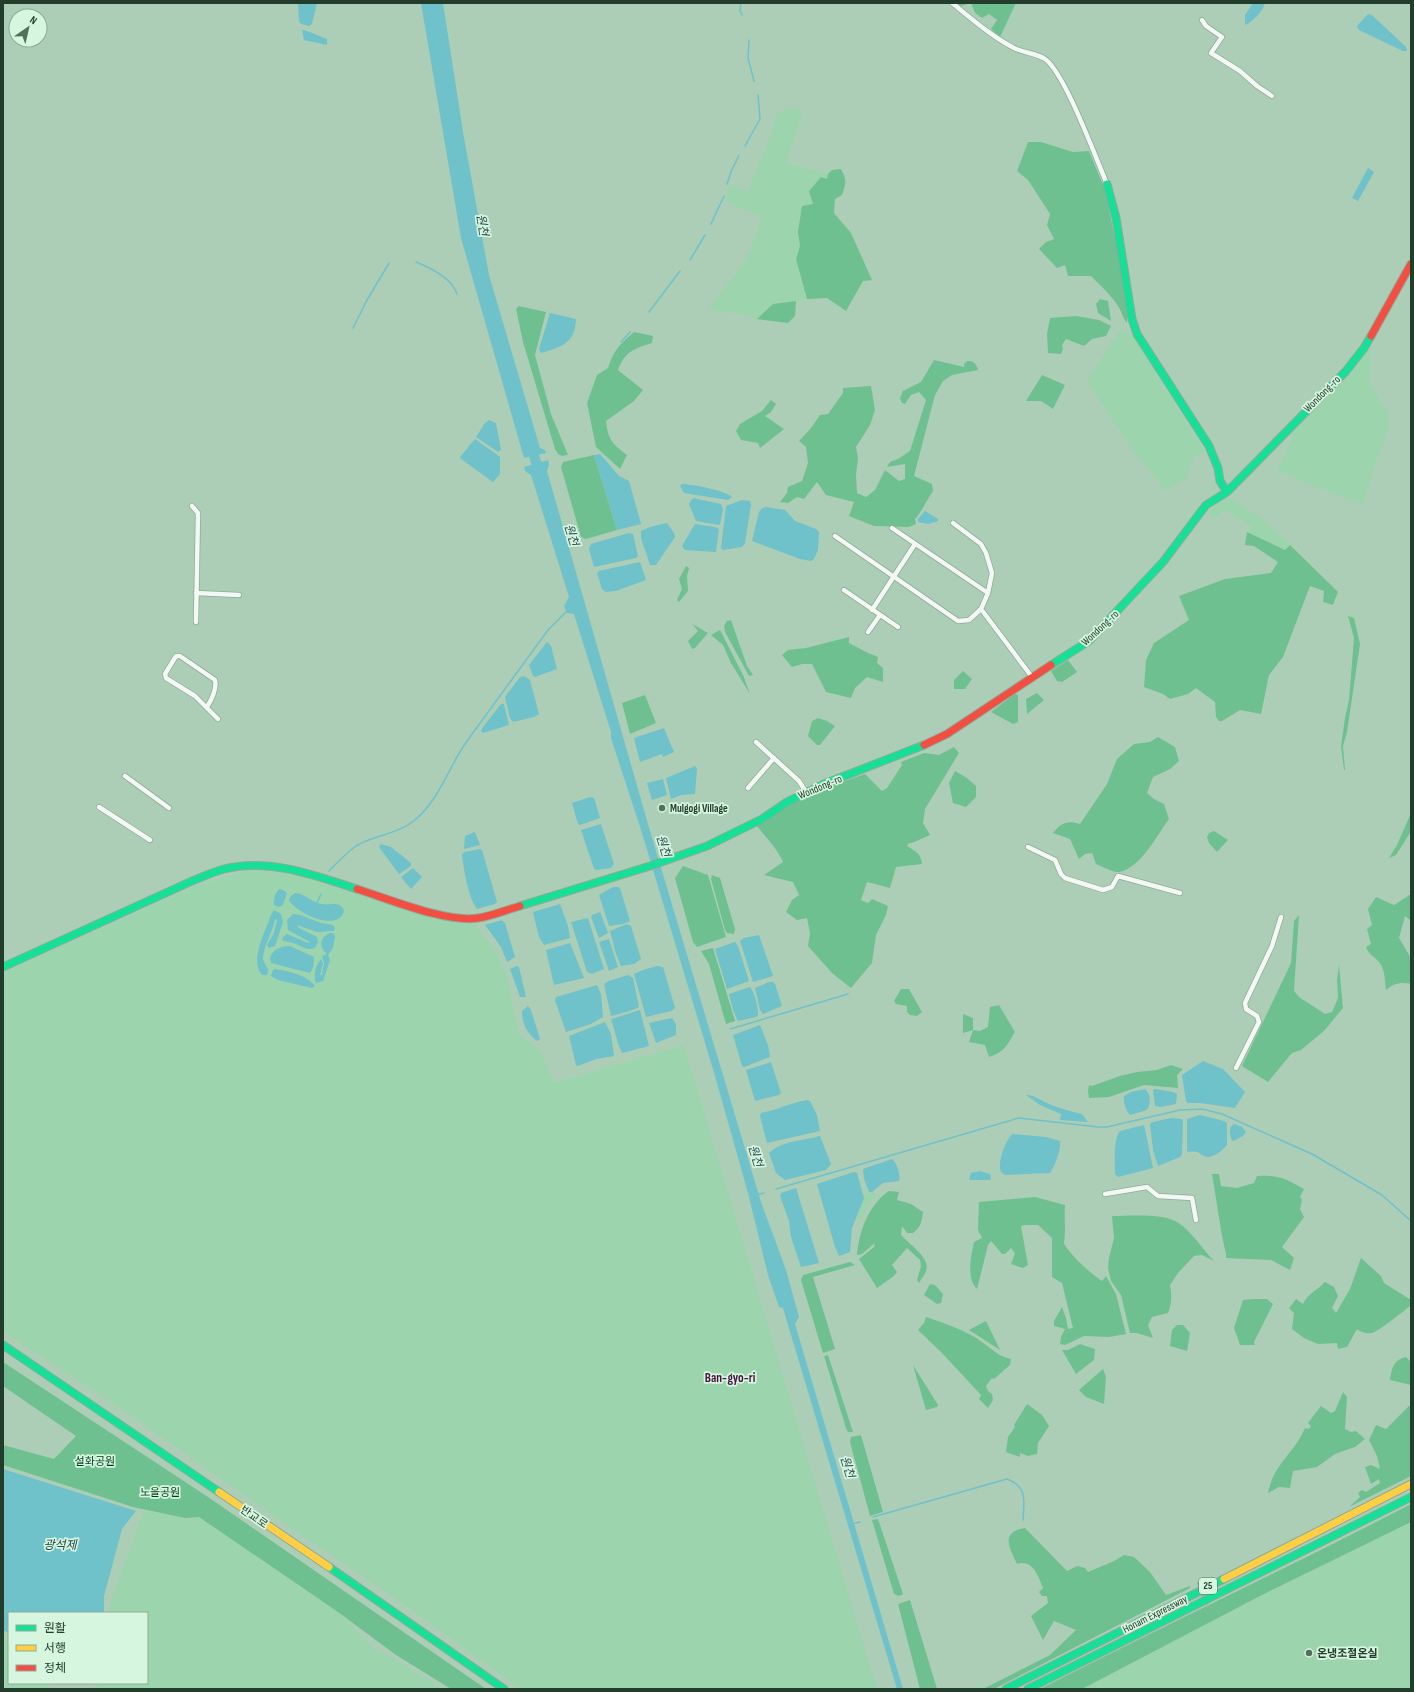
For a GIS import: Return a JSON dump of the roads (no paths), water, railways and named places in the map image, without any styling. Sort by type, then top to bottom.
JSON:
[{"type":"main road","points":[[1107,184],[1116,218],[1132,319],[1137,334],[1209,446],[1218,468],[1220,480],[1227,492]]},
{"type":"main road","name":"Wondong-ro","points":[[3,967],[192,881],[224,869],[254,865],[299,870],[442,916],[466,919],[479,918],[650,866],[707,846],[762,819],[786,802],[806,792],[928,744],[947,734],[1089,641],[1163,562],[1206,505],[1227,492],[1346,371],[1364,348],[1411,264]]},
{"type":"main road","name":"반교로","points":[[3,1345],[402,1617],[504,1689]]},
{"type":"main road","name":"Honam Expressway","points":[[1006,1689],[1411,1484]]},
{"type":"main road","name":"Honam Expressway","points":[[1028,1689],[1411,1497]]},
{"type":"street","points":[[952,3],[1003,42],[1045,60],[1053,66],[1066,90],[1107,184]]},
{"type":"street","points":[[1202,20],[1206,26],[1222,37],[1211,53],[1240,71],[1257,86],[1272,96]]},
{"type":"street","points":[[192,506],[198,513],[196,622]]},
{"type":"street","points":[[835,536],[958,621],[969,620],[981,609],[988,593],[992,573],[986,553],[981,544],[953,523]]},
{"type":"street","points":[[892,528],[988,593]]},
{"type":"street","points":[[872,610],[893,576],[916,544]]},
{"type":"street","points":[[844,590],[898,627]]},
{"type":"street","points":[[196,593],[239,594]]},
{"type":"street","points":[[981,609],[1032,677]]},
{"type":"street","points":[[868,632],[880,615]]},
{"type":"street","points":[[207,707],[214,692],[216,685],[215,680],[180,656],[176,656],[165,674],[166,678],[194,696],[218,719]]},
{"type":"street","points":[[756,742],[799,781],[806,792]]},
{"type":"street","points":[[748,788],[774,758]]},
{"type":"street","points":[[125,776],[169,808]]},
{"type":"street","points":[[99,807],[150,840]]},
{"type":"street","points":[[1028,847],[1055,860],[1061,874],[1065,878],[1103,890],[1112,887],[1118,876],[1180,893]]},
{"type":"street","points":[[1236,1068],[1259,1022],[1257,1016],[1246,1008],[1245,1003],[1272,946],[1281,917]]},
{"type":"street","points":[[1105,1194],[1147,1187],[1158,1196],[1192,1198],[1196,1220]]},
{"type":"water","points":[[298,3],[317,3],[312,24],[309,26],[301,24],[299,21]]},
{"type":"water","points":[[421,3],[443,3],[463,132],[489,275],[540,448],[545,450],[546,453],[524,458],[461,238]]},
{"type":"water","points":[[1253,3],[1265,3],[1257,16],[1245,25],[1245,15]]},
{"type":"water","points":[[1368,14],[1372,15],[1406,47],[1407,51],[1403,51],[1359,30],[1357,26]]},
{"type":"water","points":[[302,30],[327,39],[327,45],[304,40]]},
{"type":"water","points":[[1368,168],[1374,172],[1358,201],[1352,198]]},
{"type":"water","points":[[550,313],[576,319],[575,327],[573,334],[566,343],[555,349],[541,353],[539,349]]},
{"type":"water","points":[[489,420],[496,423],[501,450],[498,452],[476,437],[485,423]]},
{"type":"water","points":[[475,439],[500,457],[500,474],[493,482],[460,457]]},
{"type":"water","points":[[600,454],[619,476],[629,481],[641,524],[617,530],[594,455]]},
{"type":"water","points":[[548,460],[549,464],[547,471],[650,831],[761,1202],[786,1270],[799,1317],[795,1324],[903,1689],[897,1689],[783,1308],[779,1307],[768,1275],[748,1193],[715,1076],[642,833],[611,738],[611,732],[574,614],[567,613],[564,606],[569,597],[531,475],[525,471],[524,467]]},
{"type":"water","points":[[682,484],[716,490],[732,497],[728,500],[684,493],[680,486]]},
{"type":"water","points":[[693,498],[721,504],[723,510],[719,525],[696,521],[689,504]]},
{"type":"water","points":[[742,500],[750,501],[751,505],[745,543],[742,547],[723,550],[721,548],[726,506]]},
{"type":"water","points":[[766,507],[785,510],[795,521],[816,529],[819,532],[818,550],[814,559],[811,561],[800,559],[752,541],[759,512],[762,508]]},
{"type":"water","points":[[925,511],[938,519],[938,521],[928,524],[918,522],[918,519]]},
{"type":"water","points":[[667,523],[675,537],[656,565],[650,565],[641,538],[641,531]]},
{"type":"water","points":[[695,524],[719,529],[716,552],[685,550],[682,546]]},
{"type":"water","points":[[629,533],[633,534],[638,556],[636,558],[594,567],[589,549],[591,544]]},
{"type":"water","points":[[640,562],[646,580],[616,591],[606,592],[602,589],[597,573],[599,571]]},
{"type":"water","points":[[547,642],[551,646],[557,669],[535,677],[533,676],[529,665]]},
{"type":"water","points":[[524,676],[530,680],[539,714],[534,717],[513,722],[510,718],[505,697],[520,677]]},
{"type":"water","points":[[501,704],[504,704],[509,725],[483,733],[481,731],[483,727]]},
{"type":"water","points":[[664,728],[674,752],[663,757],[662,754],[640,762],[634,738]]},
{"type":"water","points":[[695,766],[697,769],[695,794],[681,795],[671,799],[666,778]]},
{"type":"water","points":[[663,779],[667,795],[652,800],[647,783]]},
{"type":"water","points":[[590,797],[594,798],[600,818],[580,825],[578,824],[572,803]]},
{"type":"water","points":[[601,824],[614,864],[611,868],[596,870],[594,869],[581,830]]},
{"type":"water","points":[[475,832],[480,845],[464,849],[465,836]]},
{"type":"water","points":[[381,844],[391,847],[411,863],[411,866],[399,874],[379,847]]},
{"type":"water","points":[[480,849],[482,850],[497,902],[495,904],[477,909],[469,891],[462,855],[464,852]]},
{"type":"water","points":[[413,868],[422,877],[411,889],[401,877]]},
{"type":"water","points":[[613,887],[620,888],[630,921],[623,924],[609,926],[599,895]]},
{"type":"water","points":[[279,889],[287,893],[283,905],[279,907],[274,905],[274,903],[276,893]]},
{"type":"water","points":[[295,893],[321,904],[337,904],[344,911],[340,917],[334,920],[326,921],[317,919],[293,905],[289,900]]},
{"type":"water","points":[[560,904],[568,926],[570,938],[544,945],[539,937],[533,912]]},
{"type":"water","points":[[274,910],[281,914],[283,922],[275,946],[269,948],[267,945],[274,933],[277,920],[275,919],[265,948],[263,958],[268,969],[268,973],[266,975],[262,975],[258,969],[258,954]]},
{"type":"water","points":[[600,912],[608,933],[599,938],[591,917],[592,915]]},
{"type":"water","points":[[293,914],[321,923],[333,925],[335,928],[334,931],[317,932],[297,925],[299,928],[317,937],[318,942],[315,948],[312,949],[284,941],[282,940],[283,937],[287,934],[308,943],[310,942],[288,930],[287,920]]},
{"type":"water","points":[[588,918],[604,969],[592,974],[587,972],[571,922]]},
{"type":"water","points":[[502,920],[505,923],[515,957],[507,962],[501,947],[485,925]]},
{"type":"water","points":[[627,924],[631,926],[641,959],[634,964],[621,966],[610,931]]},
{"type":"water","points":[[330,933],[333,933],[335,936],[333,948],[328,955],[330,960],[323,981],[316,983],[316,967],[321,959],[323,964],[320,975],[322,975],[324,963],[322,956],[327,954],[321,943],[324,937]]},
{"type":"water","points":[[759,935],[773,976],[753,982],[740,941],[744,938]]},
{"type":"water","points":[[609,939],[618,967],[609,971],[599,942]]},
{"type":"water","points":[[735,942],[738,946],[749,981],[727,989],[715,949]]},
{"type":"water","points":[[570,943],[584,978],[554,985],[546,950]]},
{"type":"water","points":[[290,946],[314,957],[313,968],[310,973],[271,963],[270,958],[275,950],[281,947]]},
{"type":"water","points":[[517,966],[519,967],[526,997],[520,997],[510,969]]},
{"type":"water","points":[[657,966],[663,967],[675,1008],[671,1011],[646,1017],[634,974]]},
{"type":"water","points":[[275,969],[302,976],[312,982],[315,986],[312,988],[278,980],[271,976],[273,970]]},
{"type":"water","points":[[628,975],[633,978],[639,1007],[611,1016],[604,984]]},
{"type":"water","points":[[769,982],[773,982],[775,984],[782,1006],[763,1014],[760,1010],[755,988]]},
{"type":"water","points":[[597,985],[601,994],[603,1017],[591,1024],[566,1032],[555,1000],[556,997]]},
{"type":"water","points":[[750,987],[756,1000],[758,1015],[756,1017],[738,1021],[733,1010],[729,994]]},
{"type":"water","points":[[528,1006],[531,1010],[540,1039],[537,1041],[530,1035],[524,1024],[522,1011]]},
{"type":"water","points":[[640,1010],[649,1046],[622,1053],[611,1019]]},
{"type":"water","points":[[672,1018],[676,1024],[676,1035],[656,1043],[649,1023]]},
{"type":"water","points":[[605,1022],[611,1034],[614,1056],[596,1059],[578,1066],[576,1065],[569,1036]]},
{"type":"water","points":[[760,1025],[768,1045],[770,1057],[744,1067],[742,1066],[733,1035]]},
{"type":"water","points":[[1203,1061],[1223,1069],[1245,1092],[1235,1108],[1200,1103],[1188,1103],[1186,1101],[1182,1075]]},
{"type":"water","points":[[771,1062],[781,1093],[779,1095],[755,1101],[746,1070]]},
{"type":"water","points":[[1145,1089],[1150,1099],[1147,1110],[1130,1115],[1125,1106],[1124,1096],[1131,1092]]},
{"type":"water","points":[[1155,1089],[1177,1094],[1176,1104],[1160,1107],[1155,1106],[1153,1090]]},
{"type":"water","points":[[1026,1095],[1035,1097],[1057,1107],[1082,1114],[1088,1122],[1060,1120],[1061,1114],[1040,1105]]},
{"type":"water","points":[[807,1100],[810,1101],[817,1115],[820,1131],[767,1143],[760,1116],[761,1113]]},
{"type":"water","points":[[1200,1115],[1227,1123],[1227,1145],[1218,1153],[1210,1157],[1198,1152],[1187,1151],[1187,1119]]},
{"type":"water","points":[[1171,1118],[1182,1119],[1183,1121],[1182,1154],[1180,1157],[1158,1166],[1153,1150],[1150,1124]]},
{"type":"water","points":[[1234,1124],[1242,1127],[1246,1132],[1243,1136],[1233,1141],[1230,1132],[1232,1125]]},
{"type":"water","points":[[1144,1125],[1153,1168],[1118,1177],[1115,1174],[1115,1145],[1120,1131]]},
{"type":"water","points":[[1012,1134],[1046,1137],[1060,1141],[1060,1149],[1050,1173],[1005,1175],[1001,1172],[1000,1163],[1002,1153]]},
{"type":"water","points":[[820,1136],[831,1164],[826,1170],[785,1180],[776,1173],[769,1153],[787,1143]]},
{"type":"water","points":[[892,1159],[898,1169],[899,1181],[883,1183],[872,1192],[869,1192],[864,1179],[863,1169]]},
{"type":"water","points":[[980,1171],[990,1174],[990,1180],[969,1179],[971,1173]]},
{"type":"water","points":[[854,1172],[857,1173],[864,1198],[852,1228],[850,1252],[839,1256],[817,1184]]},
{"type":"water","points":[[796,1188],[819,1263],[801,1267],[791,1237],[789,1221],[780,1196],[781,1193]]},
{"type":"water","name":"광석제","points":[[3,1469],[136,1511],[122,1529],[104,1596],[104,1612],[8,1612],[8,1632],[3,1630]]},
{"type":"waterway","points":[[741,3],[740,11],[742,15]]},
{"type":"waterway","points":[[749,40],[748,58],[754,81]]},
{"type":"waterway","points":[[745,146],[760,119],[758,95]]},
{"type":"waterway","points":[[727,184],[739,155]]},
{"type":"waterway","points":[[711,224],[724,196]]},
{"type":"waterway","points":[[690,260],[705,235]]},
{"type":"waterway","points":[[416,262],[428,267],[446,278],[451,283],[457,294]]},
{"type":"waterway","points":[[353,328],[367,300],[389,263]]},
{"type":"waterway","points":[[649,312],[680,271]]},
{"type":"waterway","points":[[621,342],[630,332]]},
{"type":"waterway","name":"원천","points":[[530,443],[540,475]]},
{"type":"waterway","points":[[329,871],[356,846],[370,839],[401,829],[424,812],[438,792],[467,741],[548,630],[568,610]]},
{"type":"waterway","points":[[317,903],[321,894]]},
{"type":"waterway","points":[[730,1029],[848,994]]},
{"type":"waterway","points":[[776,1189],[1019,1118],[1107,1127],[1180,1110],[1202,1109],[1222,1114],[1312,1154],[1382,1195],[1411,1221]]},
{"type":"waterway","points":[[756,1195],[764,1193]]},
{"type":"waterway","points":[[873,1517],[1007,1479],[1014,1482],[1022,1490],[1024,1501],[1023,1520]]},
{"type":"waterway","points":[[852,1524],[860,1522]]},
{"type":"tunnel","points":[[1199,1582],[1208,1608]]},
{"type":"place","name":"Mulgogi Village","points":[[662,808]]},
{"type":"place","name":"온냉조절온실","points":[[1309,1653]]},
{"type":"district","name":"Ban-gyo-ri","points":[[730,1378]]},
{"type":"park label","name":"설화공원","points":[[95,1461]]},
{"type":"park label","name":"노을공원","points":[[160,1492]]}]
